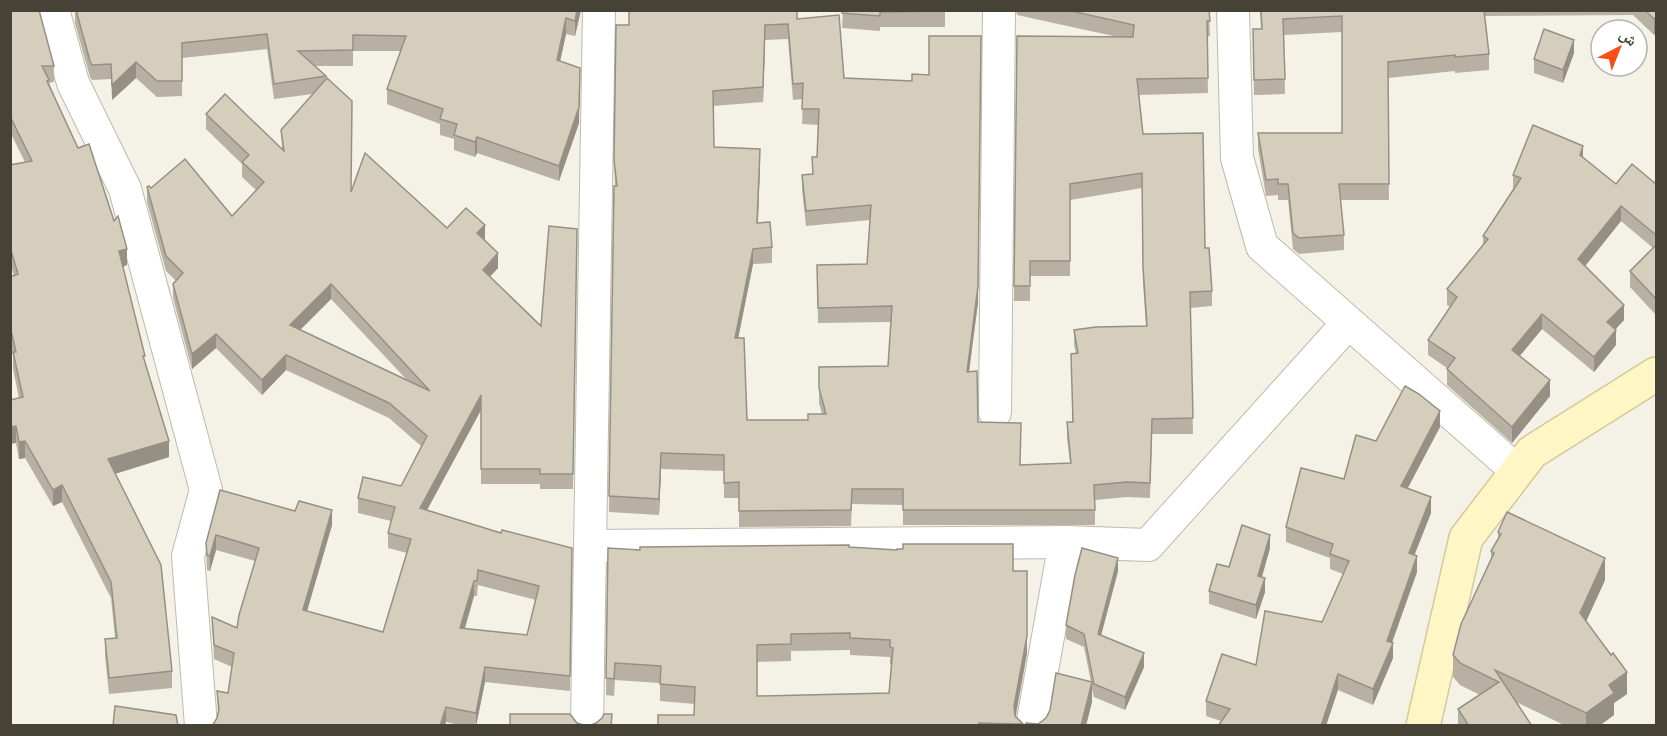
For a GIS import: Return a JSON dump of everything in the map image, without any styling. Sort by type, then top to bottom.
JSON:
[{"type":"street","points":[[52,10],[73,83],[125,189],[206,490],[188,556],[201,726]]},
{"type":"street","points":[[587,726],[599,10]]},
{"type":"street","points":[[995,412],[999,10]]},
{"type":"street","points":[[1233,10],[1237,158],[1262,246],[1517,471]]},
{"type":"street","points":[[590,546],[1065,542],[1148,545],[1348,323]]},
{"type":"street","points":[[1423,726],[1466,538],[1532,452],[1656,374]]},
{"type":"street","points":[[1032,726],[1065,542]]},
{"type":"building","points":[[10,10],[39,10],[54,66],[42,66],[49,80],[47,81],[78,148],[89,144],[114,221],[118,216],[127,249],[119,251],[145,356],[143,356],[169,441],[108,459],[161,565],[172,671],[109,678],[105,639],[117,638],[111,582],[62,485],[53,490],[25,441],[19,442],[16,426],[10,427],[10,400],[23,397],[10,326],[10,277],[18,274],[10,247],[10,165],[32,161],[10,116]]},
{"type":"building","points":[[76,10],[577,10],[575,21],[566,18],[557,60],[580,68],[579,107],[559,166],[477,137],[475,142],[454,135],[457,124],[440,119],[443,109],[387,89],[406,36],[353,35],[353,50],[298,51],[326,76],[274,84],[267,34],[182,43],[182,81],[157,81],[136,62],[112,85],[111,64],[92,65],[90,61]]},
{"type":"building","points":[[629,10],[797,10],[797,19],[839,15],[844,78],[912,81],[912,74],[929,75],[929,36],[981,36],[978,286],[967,372],[977,371],[978,422],[1021,423],[1020,465],[1071,463],[1067,422],[1073,422],[1071,354],[1078,353],[1074,330],[1147,326],[1143,267],[1142,173],[1070,184],[1070,261],[1030,261],[1030,286],[1014,286],[1017,36],[1133,37],[1134,25],[1067,10],[1209,10],[1210,21],[1207,21],[1208,78],[1137,79],[1143,134],[1203,133],[1205,248],[1209,248],[1212,291],[1190,292],[1193,418],[1152,419],[1150,483],[1127,482],[1094,485],[1095,510],[903,510],[903,489],[852,489],[851,510],[739,511],[739,482],[724,483],[724,455],[661,453],[659,499],[609,496],[614,186],[617,186],[614,160],[616,25],[629,25]],"holes":[[[788,24],[793,84],[803,83],[802,109],[819,109],[817,157],[812,157],[813,174],[802,175],[806,211],[871,205],[867,264],[817,265],[818,308],[892,306],[888,366],[819,367],[819,388],[826,414],[808,414],[808,420],[747,420],[744,338],[735,338],[753,249],[772,247],[770,222],[757,223],[760,149],[714,147],[713,91],[763,87],[765,25]]]},
{"type":"building","points":[[843,10],[945,11],[880,12],[880,16],[842,13]]},
{"type":"building","points":[[1261,10],[1484,10],[1489,54],[1388,62],[1389,184],[1339,184],[1344,235],[1299,238],[1293,233],[1288,184],[1278,184],[1278,179],[1266,180],[1258,133],[1342,133],[1342,16],[1283,19],[1285,79],[1254,80],[1253,29],[1262,29]]},
{"type":"building","points":[[1645,10],[1656,10],[1656,17],[1654,19]]},
{"type":"building","points":[[1544,29],[1574,40],[1563,70],[1534,59]]},
{"type":"building","points":[[327,78],[352,101],[351,192],[365,153],[447,228],[466,208],[485,225],[477,233],[498,253],[483,270],[541,326],[549,226],[577,229],[573,474],[540,474],[540,469],[481,469],[481,395],[420,508],[501,533],[502,530],[572,548],[570,676],[485,667],[476,713],[446,707],[440,726],[212,726],[219,710],[217,691],[228,693],[234,653],[214,645],[212,617],[237,628],[259,548],[216,535],[210,556],[207,555],[206,543],[220,490],[295,511],[299,501],[332,510],[303,610],[383,632],[411,539],[388,533],[395,507],[358,498],[363,477],[401,486],[427,436],[389,403],[286,355],[262,380],[216,334],[192,354],[173,284],[183,273],[166,256],[147,187],[151,188],[185,159],[232,216],[264,182],[242,162],[249,155],[206,114],[225,94],[284,151],[281,130]],"holes":[[[331,284],[430,391],[290,325]],[[478,570],[539,586],[527,635],[460,628],[474,581],[477,581]]]},
{"type":"building","points":[[1533,125],[1583,146],[1580,155],[1616,184],[1632,164],[1656,184],[1656,235],[1621,206],[1578,259],[1624,305],[1607,322],[1616,330],[1594,357],[1542,314],[1512,350],[1550,380],[1512,427],[1447,369],[1455,358],[1428,340],[1457,297],[1447,289],[1488,239],[1483,236],[1521,178],[1513,175]]},
{"type":"building","points":[[1656,245],[1656,299],[1630,271]]},
{"type":"building","points":[[1405,386],[1440,411],[1401,486],[1431,497],[1409,553],[1417,556],[1387,641],[1393,643],[1373,689],[1338,674],[1321,726],[1218,726],[1230,709],[1206,701],[1222,654],[1256,665],[1265,611],[1322,622],[1349,561],[1330,554],[1333,544],[1286,527],[1301,468],[1344,479],[1356,435],[1376,441]]},
{"type":"building","points":[[1507,512],[1605,558],[1580,613],[1611,655],[1613,653],[1627,672],[1609,685],[1614,693],[1586,713],[1495,670],[1532,726],[1469,726],[1458,709],[1499,682],[1460,663],[1453,655],[1461,624],[1494,553],[1491,551],[1501,534],[1498,532]]},
{"type":"building","points":[[1242,525],[1270,535],[1258,576],[1265,578],[1256,605],[1209,591],[1217,564],[1229,567]]},
{"type":"building","points":[[903,544],[1013,544],[1013,571],[1027,571],[1027,636],[1014,706],[1015,716],[1023,724],[658,726],[658,715],[694,715],[695,687],[660,684],[661,666],[615,663],[614,679],[606,678],[608,548],[640,550],[640,547],[849,545],[849,547],[903,549]],"holes":[[[850,633],[850,638],[890,640],[890,647],[893,648],[889,693],[757,696],[757,645],[791,644],[791,634]]]},
{"type":"building","points":[[1082,548],[1118,558],[1098,634],[1144,653],[1125,697],[1094,684],[1084,634],[1066,625]]},
{"type":"building","points":[[1056,673],[1092,682],[1081,726],[1025,726],[1026,723],[1038,724],[1046,718],[1050,710]]},
{"type":"building","points":[[115,706],[176,715],[178,726],[113,726]]},
{"type":"building","points":[[510,714],[570,714],[577,723],[586,726],[510,726]]},
{"type":"building","points":[[604,714],[612,714],[611,726],[589,726],[596,723]]}]
